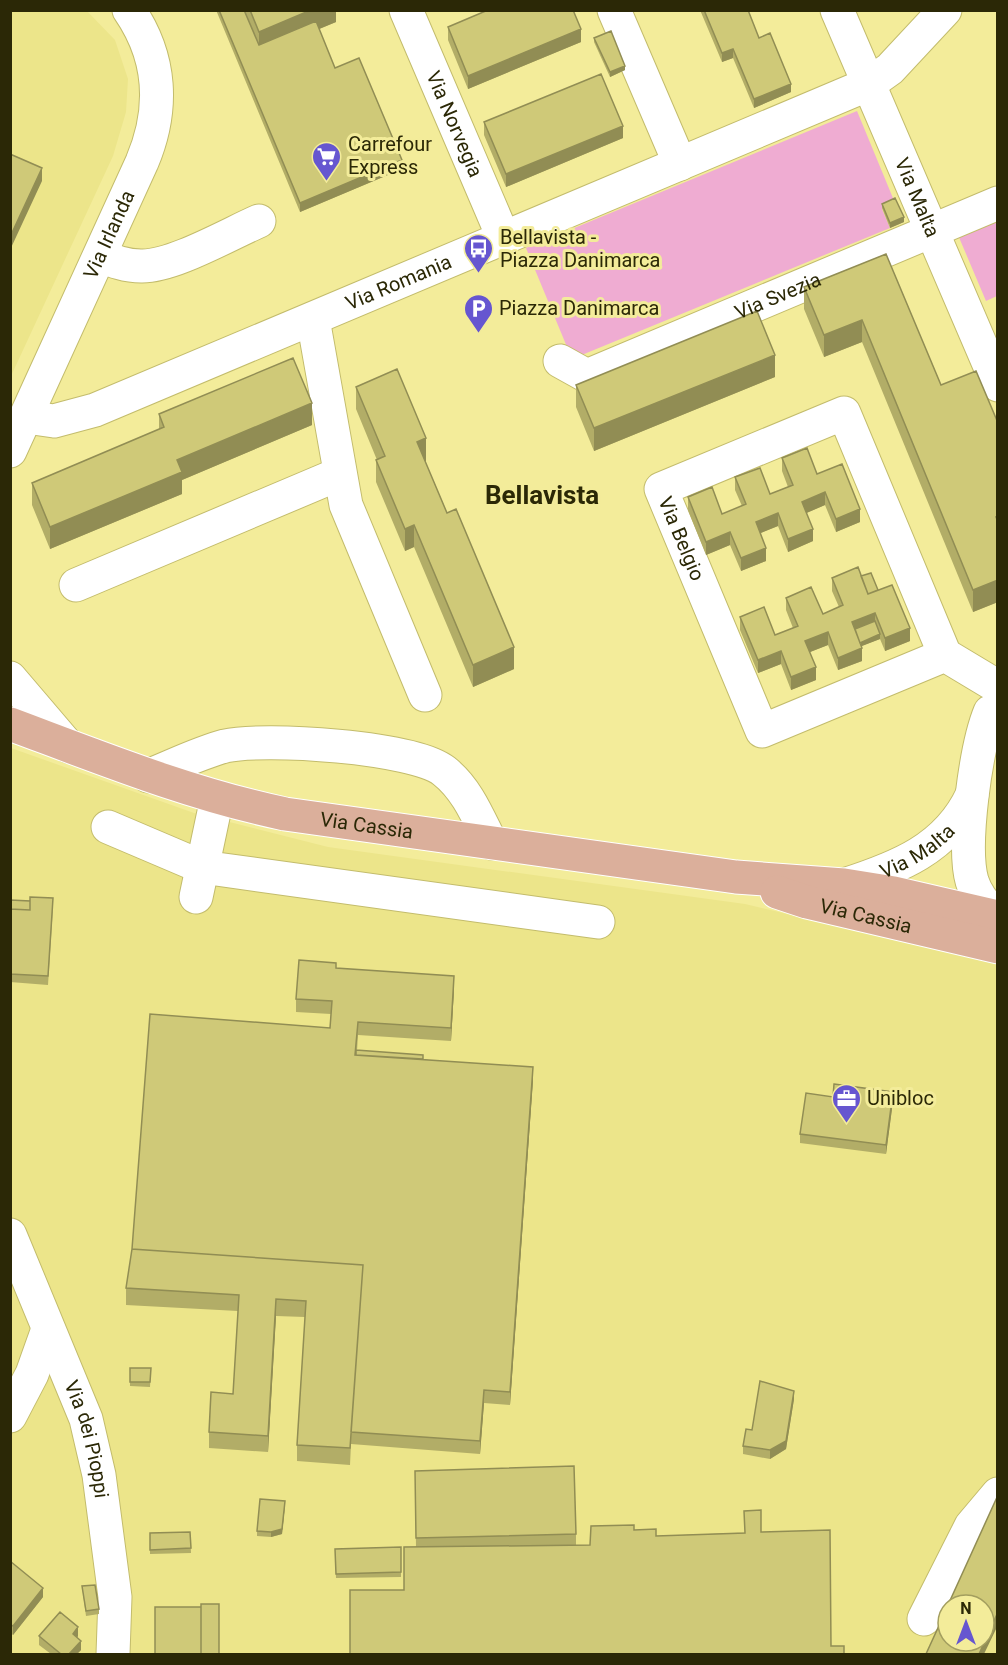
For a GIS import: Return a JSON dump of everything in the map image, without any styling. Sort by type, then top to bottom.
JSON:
[{"type":"main road","name":"Via Cassia","points":[[10,724],[148,776],[216,798],[324,821],[736,877],[844,885],[894,893],[997,917]]},
{"type":"main road","name":"Via Cassia","points":[[736,877],[807,902],[998,947]]},
{"type":"street","name":"Via Irlanda","points":[[10,452],[146,152],[156,119],[158,94],[153,60],[144,35],[129,10]]},
{"type":"street","name":"Via Norvegia","points":[[406,10],[504,239]]},
{"type":"street","points":[[614,10],[680,164]]},
{"type":"street","name":"Via Malta","points":[[837,10],[998,385]]},
{"type":"street","name":"Via Romania","points":[[26,417],[54,421],[95,410],[869,84],[890,69],[945,10]]},
{"type":"street","name":"Via Svezia","points":[[560,361],[588,376],[998,203]]},
{"type":"street","points":[[100,256],[121,264],[148,266],[170,260],[259,221]]},
{"type":"street","points":[[313,319],[346,505],[425,695]]},
{"type":"street","name":"Via Belgio","points":[[844,413],[945,655],[762,731],[661,489],[844,413]]},
{"type":"street","points":[[76,585],[339,474]]},
{"type":"street","points":[[945,655],[994,698]]},
{"type":"street","points":[[10,678],[68,746]]},
{"type":"street","name":"Via Malta","points":[[994,698],[983,730],[972,795],[972,880],[981,900],[997,917]]},
{"type":"street","points":[[148,776],[225,746],[256,742],[301,742],[411,757],[434,764],[452,778],[469,799],[491,843]]},
{"type":"street","name":"Via Malta","points":[[844,885],[895,868],[916,856],[953,825],[972,795]]},
{"type":"street","points":[[199,882],[216,798]]},
{"type":"street","points":[[108,827],[199,882],[598,921]]},
{"type":"street","points":[[919,928],[975,922],[997,917]]},
{"type":"street","name":"Via dei Pioppi","points":[[10,1235],[86,1419],[96,1459],[115,1597],[113,1654]]},
{"type":"street","points":[[10,1416],[29,1381],[48,1329]]},
{"type":"street","points":[[924,1619],[971,1526],[998,1494]]},
{"type":"shaded area","points":[[11,11],[87,11],[115,40],[128,79],[126,112],[113,156],[11,376]]},
{"type":"shaded area","points":[[857,111],[895,203],[882,209],[890,228],[572,359],[526,248]]},
{"type":"shaded area","points":[[997,217],[997,296],[986,301],[958,235]]},
{"type":"shaded area","points":[[11,748],[194,813],[328,847],[745,904],[997,964],[997,1654],[11,1654]]},
{"type":"building","points":[[219,10],[244,10],[259,45],[316,21],[335,68],[359,58],[402,160],[300,203]]},
{"type":"building","points":[[250,10],[311,10],[259,32]]},
{"type":"building","points":[[488,10],[573,10],[581,29],[468,76],[448,27]]},
{"type":"building","points":[[704,10],[748,10],[759,38],[770,33],[791,84],[754,99],[733,49],[722,53]]},
{"type":"building","points":[[611,31],[625,66],[610,72],[594,38]]},
{"type":"building","points":[[601,74],[623,126],[506,174],[484,122]]},
{"type":"building","points":[[10,154],[42,168],[10,237]]},
{"type":"building","points":[[895,198],[904,217],[890,223],[882,204]]},
{"type":"building","points":[[886,254],[941,385],[976,371],[998,423],[998,517],[996,517],[998,522],[998,580],[973,590],[862,320],[824,335],[804,287]]},
{"type":"building","points":[[757,311],[775,355],[594,428],[576,385]]},
{"type":"building","points":[[293,358],[312,403],[177,460],[182,472],[50,527],[32,483],[164,427],[159,414]]},
{"type":"building","points":[[397,369],[426,438],[417,442],[447,513],[456,509],[514,647],[473,665],[414,525],[405,529],[376,460],[385,456],[356,387]]},
{"type":"building","points":[[807,448],[817,474],[842,464],[860,509],[836,519],[825,492],[802,502],[813,529],[788,539],[778,513],[756,522],[766,548],[741,558],[730,532],[706,542],[688,497],[712,487],[722,514],[746,504],[735,477],[760,468],[770,494],[793,485],[782,458]]},
{"type":"building","points":[[858,567],[868,594],[892,585],[910,628],[885,638],[875,613],[852,622],[862,648],[838,658],[828,632],[805,641],[816,667],[791,677],[781,651],[758,660],[740,617],[764,607],[775,635],[798,626],[786,598],[811,587],[823,614],[843,605],[832,578]]},
{"type":"building","points":[[871,573],[878,590],[868,594],[861,576]]},
{"type":"building","points":[[875,621],[880,634],[860,643],[855,629]]},
{"type":"building","points":[[30,897],[53,898],[48,976],[10,974],[10,909],[30,910]]},
{"type":"building","points":[[10,900],[30,901],[30,910],[10,909]]},
{"type":"building","points":[[299,960],[336,963],[336,968],[454,976],[451,1028],[358,1022],[355,1055],[533,1067],[510,1392],[484,1390],[480,1441],[351,1432],[363,1265],[132,1249],[150,1014],[330,1028],[332,1001],[296,999]]},
{"type":"building","points":[[356,1050],[423,1055],[423,1059],[356,1055]]},
{"type":"building","name":"Unibloc","points":[[834,1084],[893,1092],[886,1145],[800,1134],[806,1093],[833,1097]]},
{"type":"building","points":[[132,1249],[363,1265],[350,1448],[297,1445],[306,1301],[276,1299],[268,1436],[209,1432],[211,1392],[233,1394],[239,1295],[126,1288]]},
{"type":"building","points":[[130,1368],[151,1368],[150,1382],[130,1382]]},
{"type":"building","points":[[760,1381],[794,1391],[786,1441],[770,1450],[743,1446],[746,1429],[752,1430]]},
{"type":"building","points":[[574,1466],[576,1534],[416,1538],[415,1471]]},
{"type":"building","points":[[998,1495],[998,1612],[996,1616],[996,1593],[953,1593]]},
{"type":"building","points":[[260,1499],[285,1501],[282,1529],[271,1532],[257,1531]]},
{"type":"building","points":[[761,1510],[761,1532],[830,1530],[831,1646],[844,1646],[844,1654],[350,1654],[350,1590],[404,1590],[404,1547],[590,1545],[591,1526],[634,1525],[634,1530],[656,1529],[656,1536],[745,1533],[744,1511]]},
{"type":"building","points":[[190,1532],[191,1548],[150,1550],[150,1533]]},
{"type":"building","points":[[401,1547],[401,1572],[336,1574],[335,1549]]},
{"type":"building","points":[[10,1561],[43,1588],[13,1626],[10,1624]]},
{"type":"building","points":[[95,1585],[99,1609],[86,1611],[82,1586]]},
{"type":"building","points":[[201,1604],[219,1604],[219,1654],[201,1654]]},
{"type":"building","points":[[155,1607],[201,1607],[201,1654],[155,1654]]},
{"type":"building","points":[[60,1612],[78,1627],[73,1634],[81,1641],[69,1654],[61,1654],[39,1636]]},
{"type":"building","points":[[936,1632],[936,1653],[979,1653],[979,1654],[926,1654]]},
{"type":"place","name":"Carrefour Express","points":[[327,182]]},
{"type":"place","name":"Bellavista - Piazza Danimarca","points":[[479,274]]},
{"type":"place","name":"Piazza Danimarca","points":[[478,334]]},
{"type":"place","name":"Unibloc","points":[[846,1124]]},
{"type":"district","name":"Bellavista","points":[[542,495]]}]
